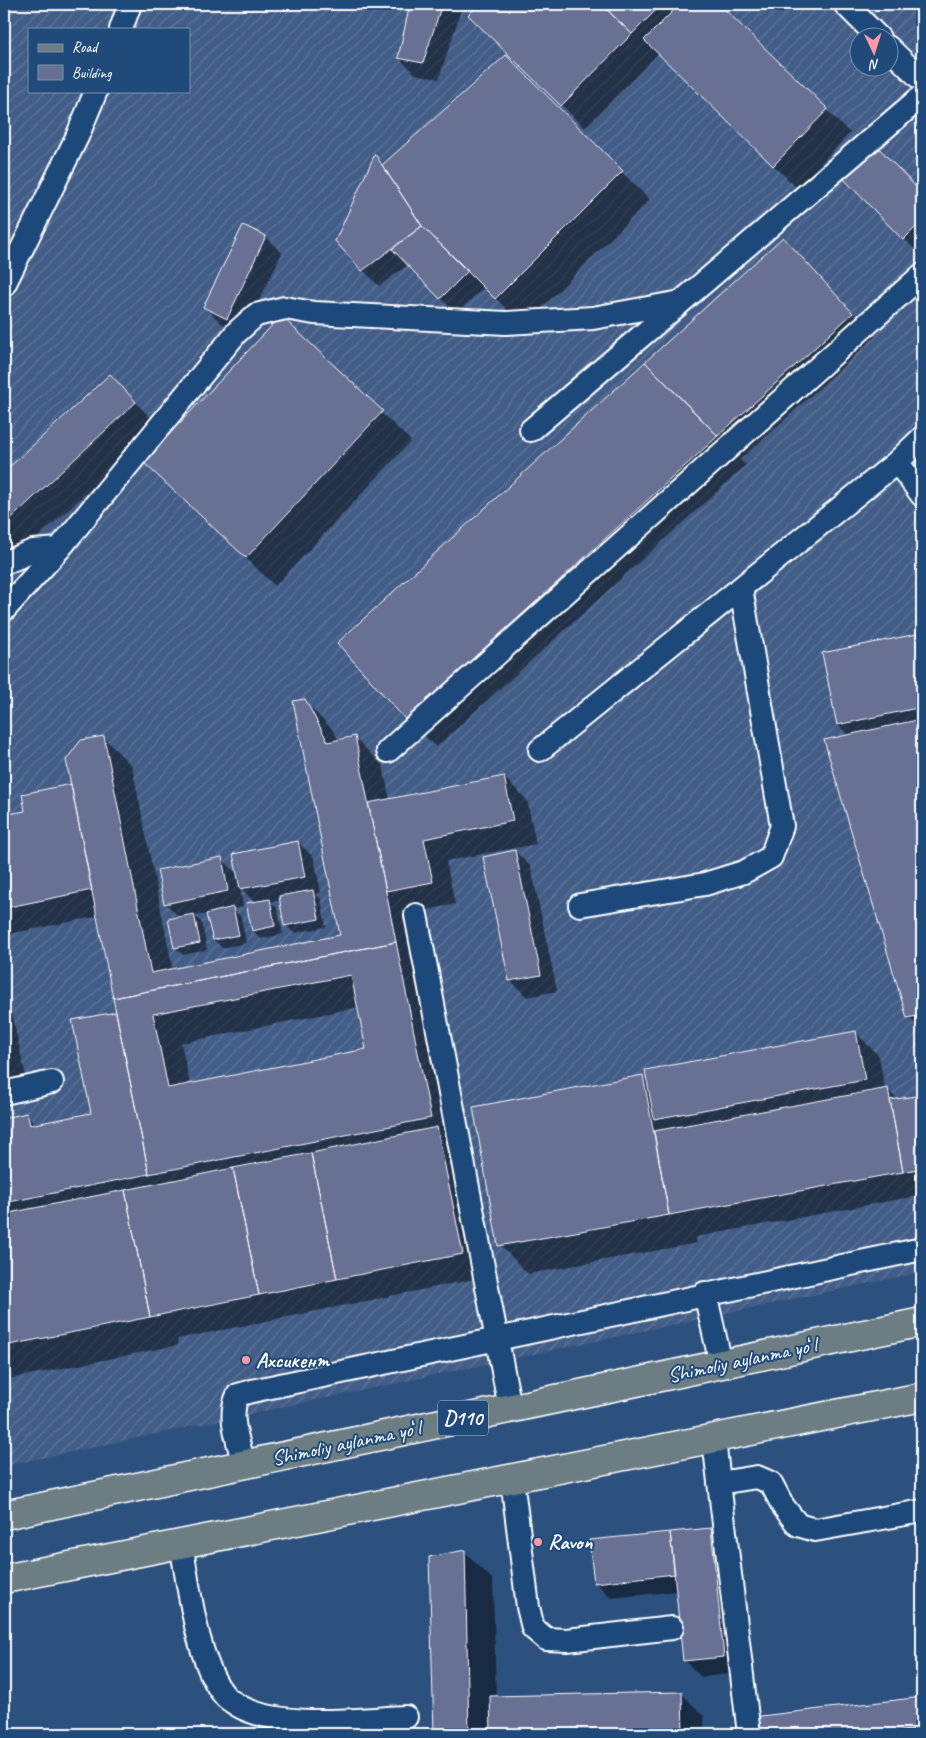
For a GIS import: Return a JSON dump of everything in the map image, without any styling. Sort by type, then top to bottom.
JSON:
[{"type":"main road","name":"Shimoliy aylanma yoʻl","points":[[4,1515],[922,1322]]},
{"type":"main road","points":[[4,1579],[714,1440],[922,1397]]},
{"type":"lane","points":[[121,28],[130,4]]},
{"type":"lane","points":[[845,4],[869,28]]},
{"type":"lane","points":[[898,57],[922,80]]},
{"type":"lane","points":[[4,285],[77,137],[96,92]]},
{"type":"lane","points":[[531,430],[922,96]]},
{"type":"lane","points":[[388,751],[922,276]]},
{"type":"lane","points":[[4,610],[59,549],[237,332],[256,315],[285,308],[314,313],[506,323],[594,318],[681,302]]},
{"type":"lane","points":[[540,750],[897,462],[922,438]]},
{"type":"lane","points":[[897,462],[922,496]]},
{"type":"lane","points":[[4,563],[33,551],[59,549]]},
{"type":"lane","points":[[580,905],[705,884],[744,872],[772,857],[782,826],[741,588]]},
{"type":"lane","points":[[416,915],[510,1408]]},
{"type":"lane","points":[[4,1093],[52,1082]]},
{"type":"lane","points":[[244,1465],[232,1414],[238,1395],[497,1340],[705,1293],[922,1249]]},
{"type":"lane","points":[[705,1293],[721,1364]]},
{"type":"lane","points":[[714,1440],[749,1734]]},
{"type":"lane","points":[[719,1484],[757,1477],[771,1483],[783,1506],[798,1525],[815,1530],[922,1510]]},
{"type":"lane","points":[[512,1479],[528,1607],[533,1628],[546,1638],[567,1640],[672,1628]]},
{"type":"lane","points":[[180,1544],[199,1640],[211,1674],[225,1697],[247,1710],[278,1718],[325,1721],[406,1716]]},
{"type":"shaded area","points":[[4,4],[922,4],[922,1272],[4,1466]]},
{"type":"building","points":[[410,4],[442,4],[423,63],[398,58]]},
{"type":"building","points":[[479,4],[601,4],[632,34],[561,106],[468,15]]},
{"type":"building","points":[[601,4],[662,4],[632,34]]},
{"type":"building","points":[[680,4],[719,4],[828,109],[773,166],[644,40]]},
{"type":"building","points":[[506,55],[623,171],[495,299],[422,226],[382,165]]},
{"type":"building","points":[[872,141],[922,193],[922,221],[903,240],[838,173]]},
{"type":"building","points":[[375,154],[422,226],[362,271],[335,241]]},
{"type":"building","points":[[243,225],[266,236],[227,319],[203,307]]},
{"type":"building","points":[[422,226],[468,271],[440,299],[392,249]]},
{"type":"building","points":[[783,237],[853,313],[718,436],[645,362]]},
{"type":"building","points":[[281,316],[383,411],[246,558],[143,462]]},
{"type":"building","points":[[645,362],[718,436],[406,720],[337,643]]},
{"type":"building","points":[[110,374],[136,402],[4,525],[4,472]]},
{"type":"building","points":[[922,633],[922,707],[837,725],[822,653]]},
{"type":"building","points":[[305,699],[328,742],[355,736],[396,942],[113,998],[66,760],[81,740],[104,736],[151,973],[340,935],[293,701]]},
{"type":"building","points":[[922,719],[922,1015],[907,1018],[824,740]]},
{"type":"building","points":[[504,776],[513,821],[424,839],[433,882],[386,891],[368,803]]},
{"type":"building","points":[[71,784],[92,890],[4,908],[4,815],[25,811],[22,794]]},
{"type":"building","points":[[298,841],[305,877],[240,889],[233,854]]},
{"type":"building","points":[[515,850],[541,975],[509,981],[483,857]]},
{"type":"building","points":[[222,857],[228,891],[164,904],[157,870]]},
{"type":"building","points":[[313,890],[319,919],[284,926],[279,896]]},
{"type":"building","points":[[270,899],[275,926],[252,931],[246,903]]},
{"type":"building","points":[[233,907],[239,935],[213,940],[206,914]]},
{"type":"building","points":[[194,914],[200,943],[174,948],[168,919]]},
{"type":"building","points":[[396,942],[431,1118],[149,1174],[113,998]],"holes":[[[351,975],[366,1049],[168,1088],[153,1014]]]},
{"type":"building","points":[[116,1012],[149,1174],[4,1203],[4,1118],[27,1113],[30,1125],[91,1113],[72,1020]]},
{"type":"building","points":[[856,1031],[865,1080],[654,1119],[645,1070]]},
{"type":"building","points":[[643,1075],[669,1215],[498,1246],[473,1107]]},
{"type":"building","points":[[888,1088],[903,1172],[669,1215],[654,1131]]},
{"type":"building","points":[[922,1095],[922,1168],[903,1172],[890,1100]]},
{"type":"building","points":[[437,1127],[463,1254],[337,1279],[311,1153]]},
{"type":"building","points":[[311,1153],[337,1279],[259,1295],[233,1168]]},
{"type":"building","points":[[233,1168],[259,1295],[150,1317],[125,1190]]},
{"type":"building","points":[[125,1190],[150,1317],[4,1346],[4,1214]]},
{"type":"building","points":[[711,1528],[724,1657],[683,1661],[670,1532]]},
{"type":"building","points":[[670,1532],[675,1574],[594,1583],[589,1540]]},
{"type":"building","points":[[465,1550],[469,1734],[434,1734],[429,1557]]},
{"type":"building","points":[[682,1692],[683,1734],[491,1734],[490,1696]]},
{"type":"building","points":[[922,1697],[922,1729],[879,1734],[754,1734],[752,1717]]},
{"type":"building","points":[[922,1729],[922,1734],[879,1734]]},
{"type":"place","name":"Ахсикент","points":[[246,1360]]},
{"type":"place","name":"Ravon","points":[[538,1542]]}]
